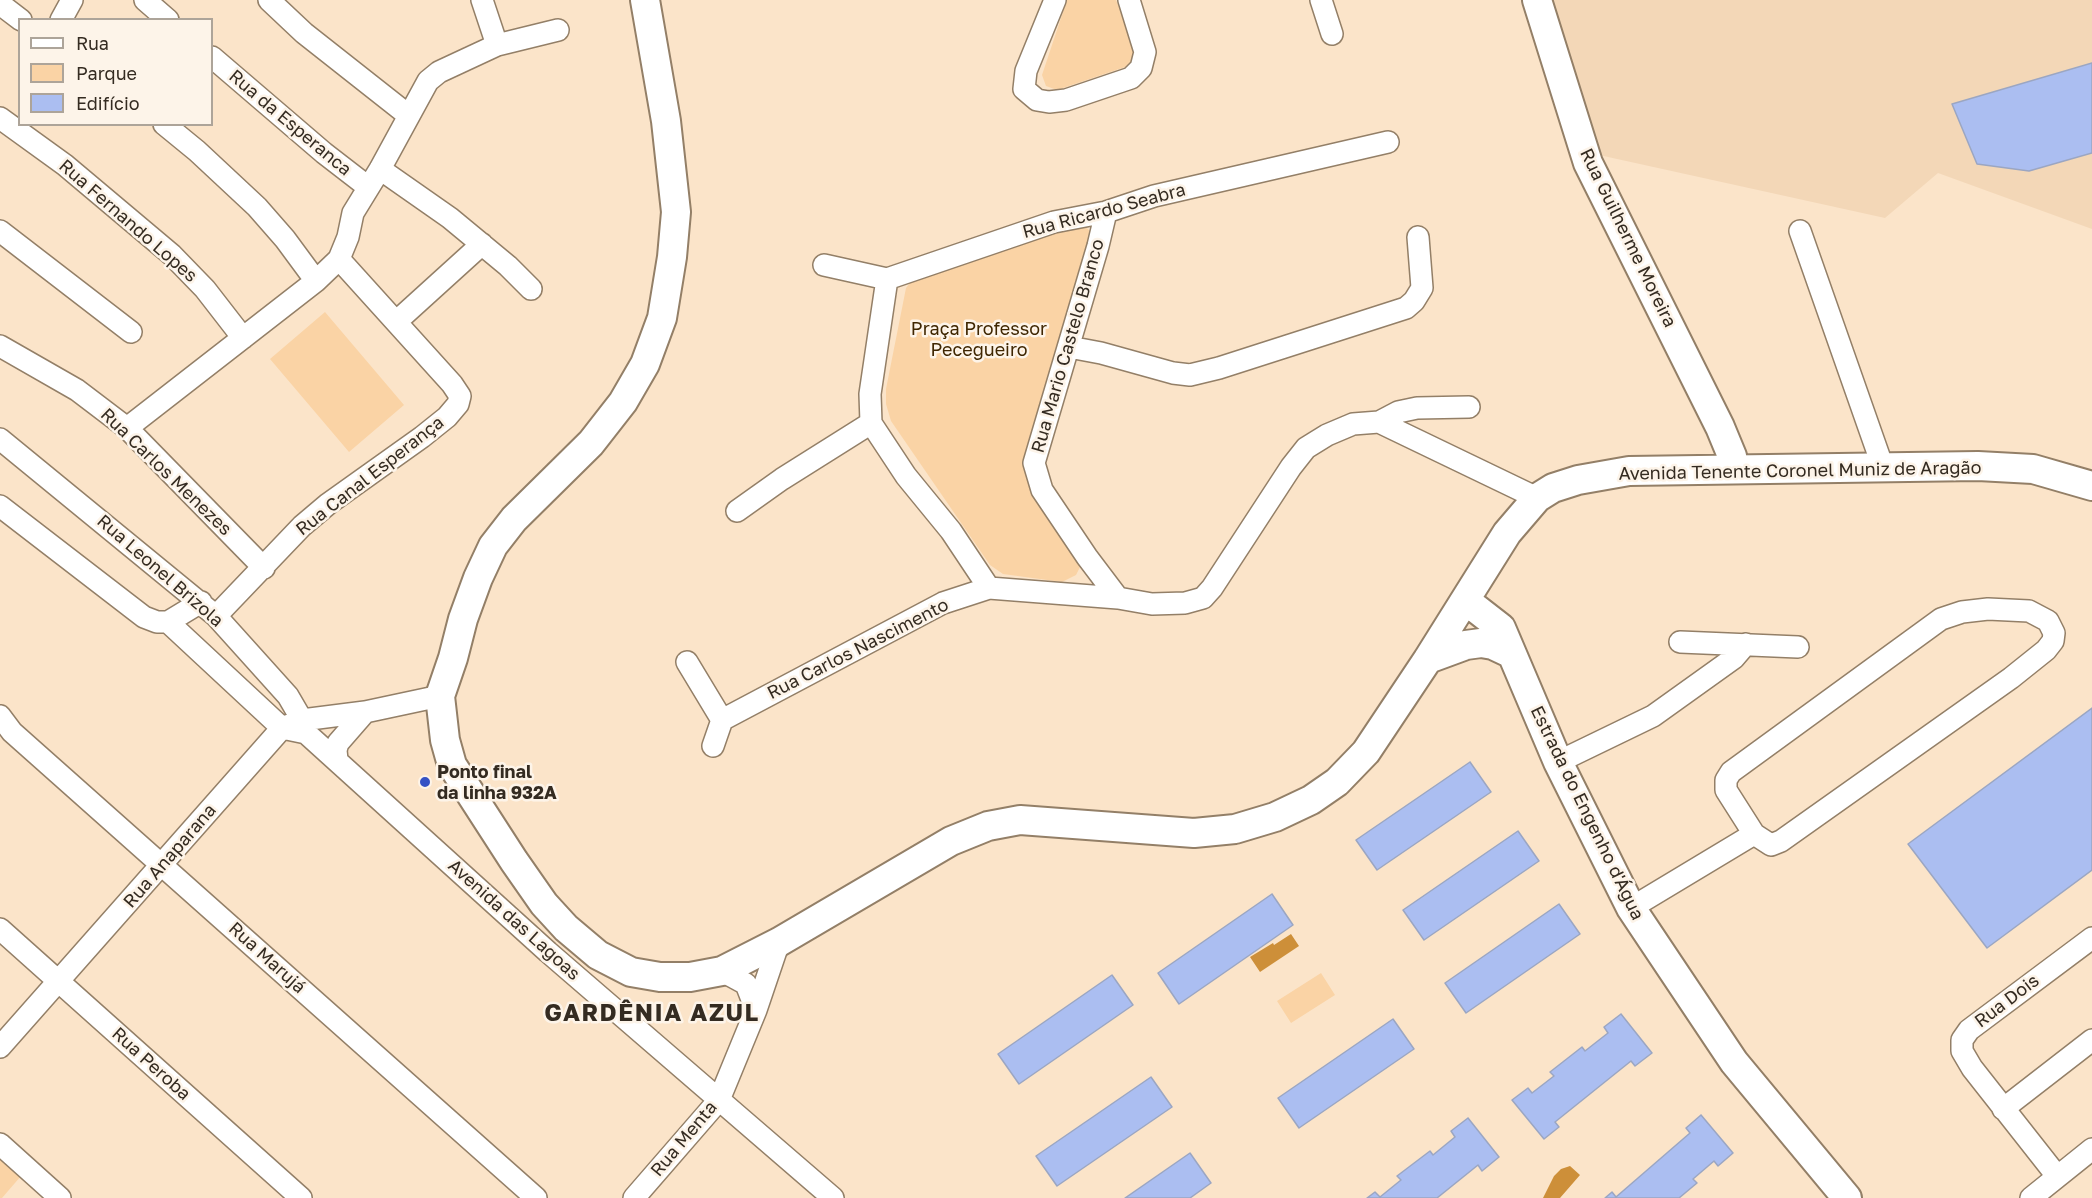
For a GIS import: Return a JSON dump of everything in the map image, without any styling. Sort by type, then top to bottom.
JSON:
[{"type":"main road","name":"Avenida Tenente Coronel Muniz de Aragão","points":[[645,0],[666,121],[676,212],[672,257],[662,318],[645,364],[623,402],[591,443],[514,519],[493,546],[463,619],[440,696],[445,740],[452,765],[477,808],[544,904],[566,928],[598,955],[631,972],[660,977],[690,977],[722,971],[779,942],[951,841],[988,826],[1020,820],[1194,833],[1235,828],[1275,817],[1311,800],[1337,782],[1366,752],[1507,533],[1537,498],[1553,488],[1629,471],[1977,466],[2033,469],[2092,486]]},
{"type":"main road","name":"Rua Guilherme Moreira","points":[[1537,0],[1588,163],[1720,428],[1732,456],[1734,468]]},
{"type":"main road","points":[[1428,659],[1466,645],[1481,643],[1493,645],[1506,640],[1492,572],[1493,556]]},
{"type":"main road","name":"Estrada do Engenho d'Água","points":[[1465,600],[1506,640],[1558,762],[1631,908],[1734,1062],[1847,1198]]},
{"type":"street","points":[[62,18],[72,0]]},
{"type":"street","points":[[145,0],[166,18]]},
{"type":"street","points":[[269,0],[304,33],[408,115]]},
{"type":"street","points":[[482,0],[497,45]]},
{"type":"street","points":[[1055,0],[1026,71],[1024,89],[1037,100],[1048,102],[1066,100],[1131,78],[1141,68],[1145,52],[1129,0]]},
{"type":"street","points":[[1321,0],[1332,34]]},
{"type":"street","points":[[0,4],[18,18]]},
{"type":"street","points":[[127,428],[316,281],[339,259],[348,237],[353,213],[428,81],[439,72],[497,45],[558,30]]},
{"type":"street","name":"Rua da Esperanca","points":[[213,58],[324,153],[368,187]]},
{"type":"street","name":"Rua Fernando Lopes","points":[[0,118],[66,165],[172,255],[205,289],[243,338]]},
{"type":"street","points":[[166,126],[197,151],[256,207],[285,239],[316,281]]},
{"type":"street","name":"Rua Ricardo Seabra","points":[[887,279],[1054,222],[1106,212],[1154,196],[1388,142]]},
{"type":"street","points":[[380,169],[450,218],[531,289]]},
{"type":"street","name":"Rua Mario Castelo Branco","points":[[1106,212],[1069,347],[1034,462],[1042,490],[1118,598]]},
{"type":"street","points":[[0,231],[131,332]]},
{"type":"street","points":[[1800,231],[1877,448],[1881,468]]},
{"type":"street","points":[[1069,347],[1173,374],[1191,375],[1219,368],[1406,308],[1414,301],[1422,288],[1418,237]]},
{"type":"street","points":[[339,259],[396,322],[482,244]]},
{"type":"street","points":[[824,265],[887,279],[870,394],[871,423],[906,476],[951,531],[989,588]]},
{"type":"street","name":"Rua Canal Esperança","points":[[168,622],[208,609],[264,568],[302,526],[328,504],[447,417],[458,404],[460,396],[452,384],[396,322]]},
{"type":"street","name":"Rua Carlos Menezes","points":[[0,346],[77,390],[127,428],[264,568]]},
{"type":"street","name":"Rua Carlos Nascimento","points":[[722,720],[943,603],[989,588],[1118,598],[1152,604],[1185,603],[1203,598],[1306,448],[1327,435],[1353,424],[1379,422],[1398,412],[1417,408],[1469,407]]},
{"type":"street","points":[[1379,422],[1537,498]]},
{"type":"street","points":[[737,511],[782,479],[871,423]]},
{"type":"street","name":"Rua Leonel Brizola","points":[[0,439],[208,609],[288,696],[304,726]]},
{"type":"street","points":[[0,506],[144,617],[157,622],[168,622],[282,728]]},
{"type":"street","points":[[1988,609],[2029,611],[2048,621],[2054,633],[2053,641],[2046,650],[2011,678],[1781,841],[1771,845],[1754,834],[1726,790],[1726,780],[1731,772],[1941,619],[1962,612],[1988,609]]},
{"type":"street","points":[[1680,642],[1798,647]]},
{"type":"street","points":[[1558,762],[1653,716],[1734,658],[1746,644]]},
{"type":"street","points":[[687,662],[722,720],[713,746]]},
{"type":"street","points":[[304,726],[440,696]]},
{"type":"street","points":[[337,760],[336,750],[339,743],[365,712]]},
{"type":"street","name":"Rua Marujá","points":[[0,716],[12,732],[536,1198]]},
{"type":"street","name":"Avenida das Lagoas","points":[[282,728],[304,726],[337,760],[548,952],[833,1198]]},
{"type":"street","name":"Rua Anaparana","points":[[0,1047],[282,728]]},
{"type":"street","points":[[1631,908],[1754,834]]},
{"type":"street","name":"Rua Peroba","points":[[0,929],[302,1198]]},
{"type":"street","name":"Rua Dois","points":[[2057,1176],[1972,1068],[1962,1052],[1962,1040],[1969,1030],[2092,938]]},
{"type":"street","name":"Rua Menta","points":[[634,1198],[719,1100],[756,1011],[779,942]]},
{"type":"street","points":[[722,971],[746,984],[756,1011]]},
{"type":"street","points":[[2003,1109],[2092,1040]]},
{"type":"street","points":[[0,1144],[60,1198]]},
{"type":"street","points":[[2031,1198],[2092,1149]]},
{"type":"shaded area","points":[[1547,0],[2092,0],[2092,229],[1938,173],[1885,218],[1599,155]]},
{"type":"shaded area","points":[[1291,934],[1299,946],[1260,972],[1250,957]]},
{"type":"shaded area","points":[[1570,1166],[1580,1175],[1560,1198],[1543,1198],[1554,1176],[1561,1169]]},
{"type":"green space","points":[[1067,0],[1116,0],[1136,47],[1135,58],[1128,66],[1057,90],[1046,86],[1042,75]]},
{"type":"green space","name":"Praça Professor Pecegueiro","points":[[1081,223],[1090,231],[1091,239],[1029,466],[1082,563],[1076,575],[1062,582],[1003,574],[990,565],[891,421],[886,404],[886,389],[906,288],[914,278]]},
{"type":"green space","points":[[325,312],[404,405],[349,452],[270,359]]},
{"type":"green space","points":[[1321,973],[1335,995],[1291,1023],[1277,1001]]},
{"type":"green space","points":[[0,1157],[21,1176],[2,1198],[0,1198]]},
{"type":"building","points":[[2092,63],[2092,153],[2029,171],[1977,164],[1952,104]]},
{"type":"building","points":[[2092,708],[2092,870],[1987,948],[1908,844]]},
{"type":"building","points":[[1470,762],[1491,792],[1377,870],[1356,840]]},
{"type":"building","points":[[1518,831],[1539,861],[1424,940],[1403,910]]},
{"type":"building","points":[[1272,894],[1293,925],[1179,1004],[1158,973]]},
{"type":"building","points":[[1559,904],[1580,934],[1466,1013],[1445,983]]},
{"type":"building","points":[[1112,975],[1133,1005],[1019,1084],[998,1054]]},
{"type":"building","points":[[1621,1014],[1652,1053],[1635,1066],[1631,1061],[1555,1122],[1559,1127],[1544,1139],[1512,1100],[1528,1088],[1532,1093],[1554,1076],[1550,1072],[1582,1047],[1585,1051],[1608,1033],[1604,1027]]},
{"type":"building","points":[[1393,1019],[1414,1049],[1299,1128],[1278,1098]]},
{"type":"building","points":[[1151,1077],[1172,1107],[1057,1186],[1036,1156]]},
{"type":"building","points":[[1701,1115],[1733,1153],[1718,1166],[1714,1161],[1693,1179],[1697,1183],[1679,1198],[1605,1198],[1612,1192],[1616,1197],[1690,1133],[1686,1128]]},
{"type":"building","points":[[1468,1118],[1499,1157],[1482,1171],[1478,1165],[1437,1198],[1367,1198],[1375,1192],[1380,1197],[1401,1180],[1397,1176],[1430,1151],[1433,1155],[1455,1137],[1451,1131]]},
{"type":"building","points":[[1190,1153],[1211,1183],[1190,1198],[1125,1198]]},
{"type":"place","name":"Ponto final da linha 932A","points":[[425,782]]},
{"type":"district","name":"GARDÊNIA AZUL","points":[[652,1013]]}]
